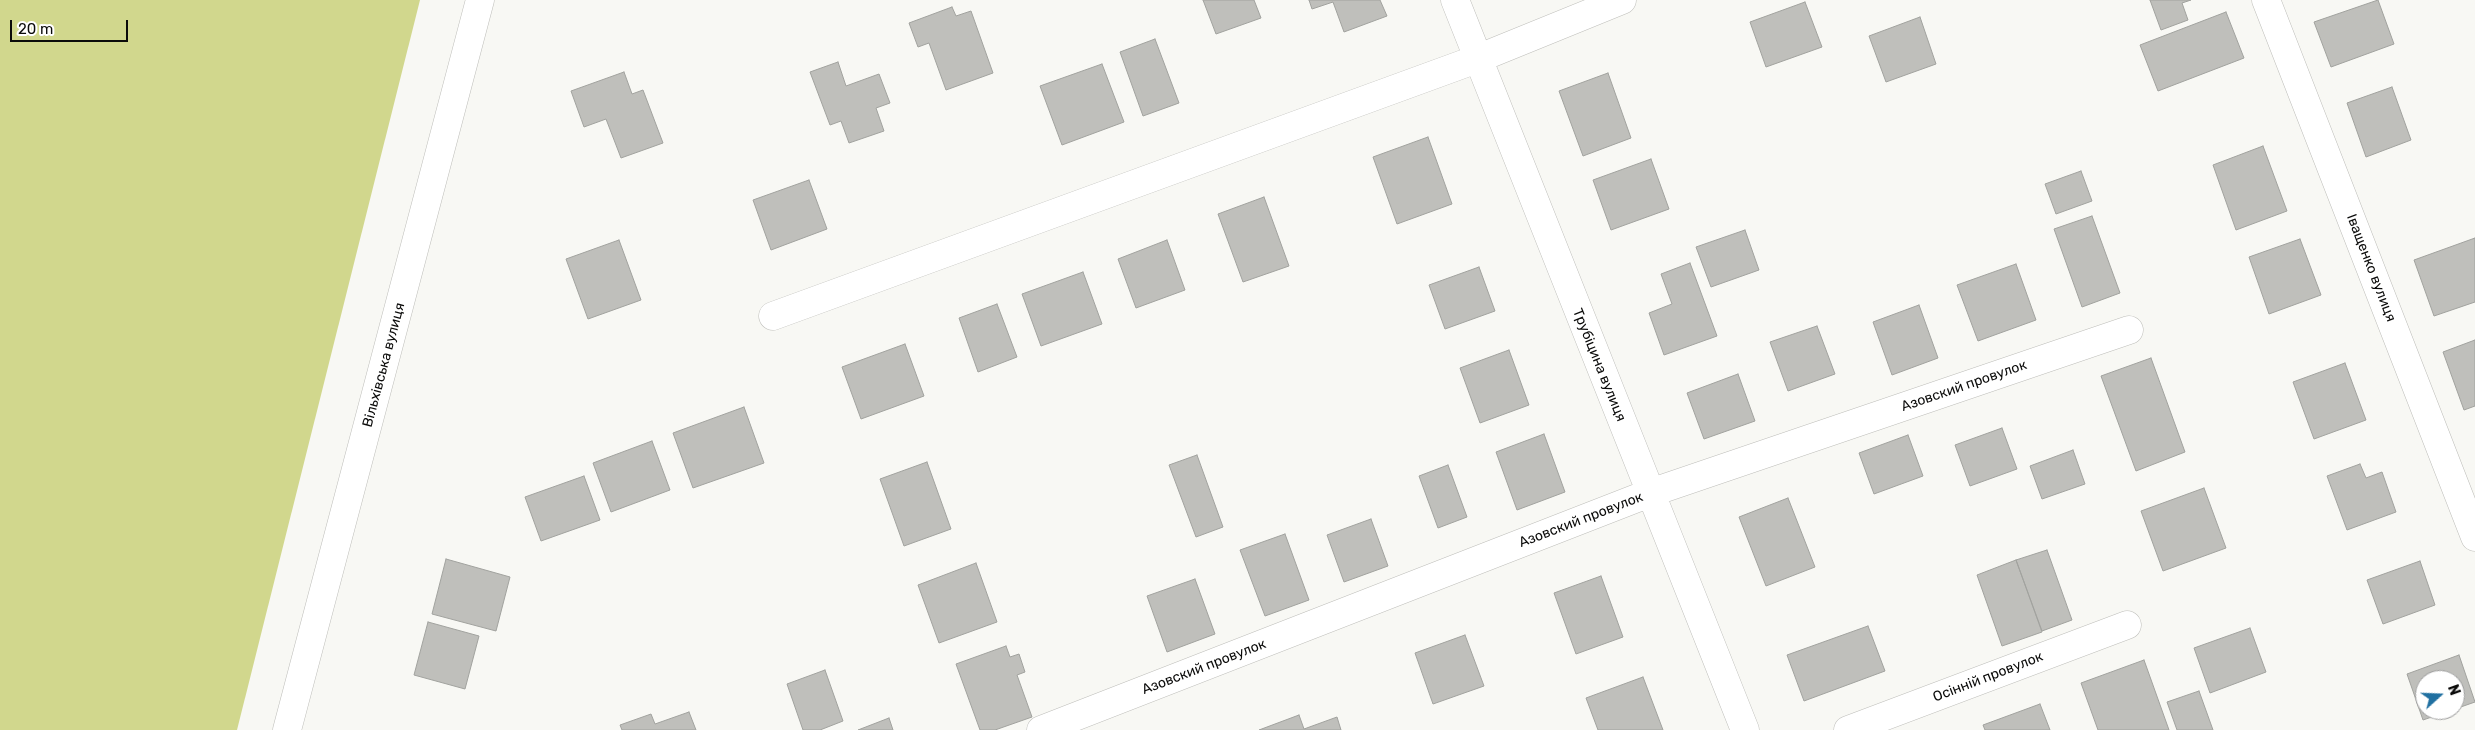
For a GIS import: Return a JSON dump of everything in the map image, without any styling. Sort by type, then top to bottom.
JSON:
[{"type":"street","name":"Вільхівська вулиця","points":[[287,730],[480,0]]},
{"type":"street","name":"Трубіцина вулиця","points":[[1454,0],[1745,730]]},
{"type":"street","points":[[774,316],[1477,58],[1622,0]]},
{"type":"street","name":"Іващенко вулиця","points":[[2266,0],[2475,537]]},
{"type":"street","name":"Азовский провулок","points":[[1041,730],[1650,493],[2129,330]]},
{"type":"street","name":"Осінній провулок","points":[[1848,730],[2127,625]]},
{"type":"green space","points":[[0,0],[420,0],[237,730],[0,730]]},
{"type":"building","points":[[1203,0],[1254,0],[1261,18],[1216,34]]},
{"type":"building","points":[[1309,0],[1380,0],[1387,16],[1344,32],[1333,2],[1312,9]]},
{"type":"building","points":[[2150,0],[2191,0],[2182,3],[2188,20],[2161,30]]},
{"type":"building","points":[[2378,0],[2394,44],[2331,67],[2314,22]]},
{"type":"building","points":[[1805,2],[1822,47],[1766,67],[1750,22]]},
{"type":"building","points":[[952,7],[956,16],[971,11],[993,73],[946,90],[929,43],[918,47],[909,23]]},
{"type":"building","points":[[2226,12],[2244,58],[2158,91],[2140,45]]},
{"type":"building","points":[[1920,17],[1936,64],[1886,82],[1869,36]]},
{"type":"building","points":[[1155,39],[1179,103],[1143,116],[1120,52]]},
{"type":"building","points":[[838,62],[846,86],[879,74],[890,103],[876,108],[884,131],[849,143],[841,121],[830,125],[810,72]]},
{"type":"building","points":[[1102,64],[1124,122],[1062,145],[1040,86]]},
{"type":"building","points":[[624,72],[632,94],[643,90],[663,143],[621,158],[606,119],[584,127],[571,91]]},
{"type":"building","points":[[1608,73],[1631,138],[1583,156],[1559,91]]},
{"type":"building","points":[[2392,87],[2411,140],[2366,157],[2347,103]]},
{"type":"building","points":[[1428,137],[1452,204],[1397,224],[1373,157]]},
{"type":"building","points":[[2263,146],[2287,211],[2236,230],[2213,165]]},
{"type":"building","points":[[1651,159],[1669,209],[1611,230],[1593,180]]},
{"type":"building","points":[[2081,171],[2092,201],[2056,214],[2045,184]]},
{"type":"building","points":[[809,180],[827,229],[771,250],[753,200]]},
{"type":"building","points":[[1264,197],[1289,266],[1243,282],[1218,214]]},
{"type":"building","points":[[2092,216],[2120,293],[2082,307],[2054,229]]},
{"type":"building","points":[[1745,230],[1759,270],[1711,287],[1696,247]]},
{"type":"building","points":[[2475,238],[2475,302],[2434,316],[2414,260]]},
{"type":"building","points":[[2300,239],[2321,295],[2269,314],[2249,257]]},
{"type":"building","points":[[619,240],[641,300],[588,319],[566,259]]},
{"type":"building","points":[[1167,240],[1185,290],[1136,308],[1118,259]]},
{"type":"building","points":[[1690,263],[1717,336],[1664,355],[1649,313],[1672,304],[1661,274]]},
{"type":"building","points":[[2016,264],[2036,320],[1978,341],[1957,285]]},
{"type":"building","points":[[1479,267],[1495,311],[1445,329],[1429,285]]},
{"type":"building","points":[[1083,272],[1102,324],[1041,346],[1022,294]]},
{"type":"building","points":[[997,304],[1017,357],[978,372],[959,318]]},
{"type":"building","points":[[1919,305],[1938,358],[1892,375],[1873,322]]},
{"type":"building","points":[[1817,326],[1835,374],[1788,391],[1770,342]]},
{"type":"building","points":[[2475,340],[2475,406],[2464,410],[2443,352]]},
{"type":"building","points":[[905,344],[924,396],[861,419],[842,367]]},
{"type":"building","points":[[1509,350],[1529,405],[1480,423],[1460,368]]},
{"type":"building","points":[[2151,358],[2185,452],[2136,471],[2101,376]]},
{"type":"building","points":[[2345,363],[2366,420],[2314,439],[2293,382]]},
{"type":"building","points":[[1738,374],[1755,421],[1704,439],[1687,393]]},
{"type":"building","points":[[744,407],[764,463],[693,488],[673,433]]},
{"type":"building","points":[[2002,428],[2017,469],[1970,486],[1955,445]]},
{"type":"building","points":[[1544,434],[1565,492],[1517,510],[1496,452]]},
{"type":"building","points":[[1908,435],[1923,476],[1874,494],[1859,453]]},
{"type":"building","points":[[652,441],[670,490],[611,512],[593,463]]},
{"type":"building","points":[[2073,450],[2085,484],[2042,499],[2030,466]]},
{"type":"building","points":[[1197,455],[1223,527],[1196,537],[1169,465]]},
{"type":"building","points":[[927,462],[951,529],[904,546],[880,479]]},
{"type":"building","points":[[2360,464],[2366,478],[2382,472],[2396,512],[2347,530],[2327,476]]},
{"type":"building","points":[[1448,465],[1467,517],[1438,528],[1419,476]]},
{"type":"building","points":[[584,476],[600,520],[541,541],[525,497]]},
{"type":"building","points":[[2204,488],[2226,548],[2163,571],[2141,511]]},
{"type":"building","points":[[1788,498],[1815,567],[1766,586],[1739,517]]},
{"type":"building","points":[[1371,519],[1388,566],[1344,582],[1327,535]]},
{"type":"building","points":[[1285,534],[1309,600],[1265,616],[1240,550]]},
{"type":"building","points":[[2047,550],[2072,620],[2042,631],[2016,560]]},
{"type":"building","points":[[446,559],[510,577],[496,631],[432,614]]},
{"type":"building","points":[[2016,560],[2042,632],[2002,646],[1977,575]]},
{"type":"building","points":[[2420,561],[2435,605],[2383,624],[2367,580]]},
{"type":"building","points":[[976,563],[997,622],[939,643],[918,585]]},
{"type":"building","points":[[1601,576],[1623,637],[1576,654],[1554,593]]},
{"type":"building","points":[[1195,579],[1215,634],[1167,652],[1147,596]]},
{"type":"building","points":[[428,622],[479,636],[465,689],[414,675]]},
{"type":"building","points":[[1868,626],[1885,671],[1804,701],[1787,655]]},
{"type":"building","points":[[2250,628],[2266,672],[2210,693],[2194,648]]},
{"type":"building","points":[[1465,635],[1484,686],[1433,704],[1415,653]]},
{"type":"building","points":[[1006,646],[1010,657],[1019,654],[1025,672],[1017,675],[1032,717],[995,730],[980,730],[956,664]]},
{"type":"building","points":[[2459,655],[2464,670],[2418,670]]},
{"type":"building","points":[[2144,660],[2169,730],[2098,730],[2081,683]]},
{"type":"building","points":[[825,670],[843,721],[820,730],[803,730],[787,684]]},
{"type":"building","points":[[2415,671],[2415,697],[2407,674]]},
{"type":"building","points":[[2465,673],[2475,702],[2465,706]]},
{"type":"building","points":[[1643,677],[1663,730],[1598,730],[1586,698]]},
{"type":"building","points":[[2199,691],[2213,730],[2177,730],[2167,702]]},
{"type":"building","points":[[2040,704],[2050,730],[1985,730],[1983,725]]},
{"type":"building","points":[[689,712],[696,730],[622,730],[620,725],[651,714],[655,724]]},
{"type":"building","points":[[1299,715],[1304,729],[1337,717],[1341,730],[1259,730]]},
{"type":"building","points":[[889,718],[893,730],[858,730]]}]
